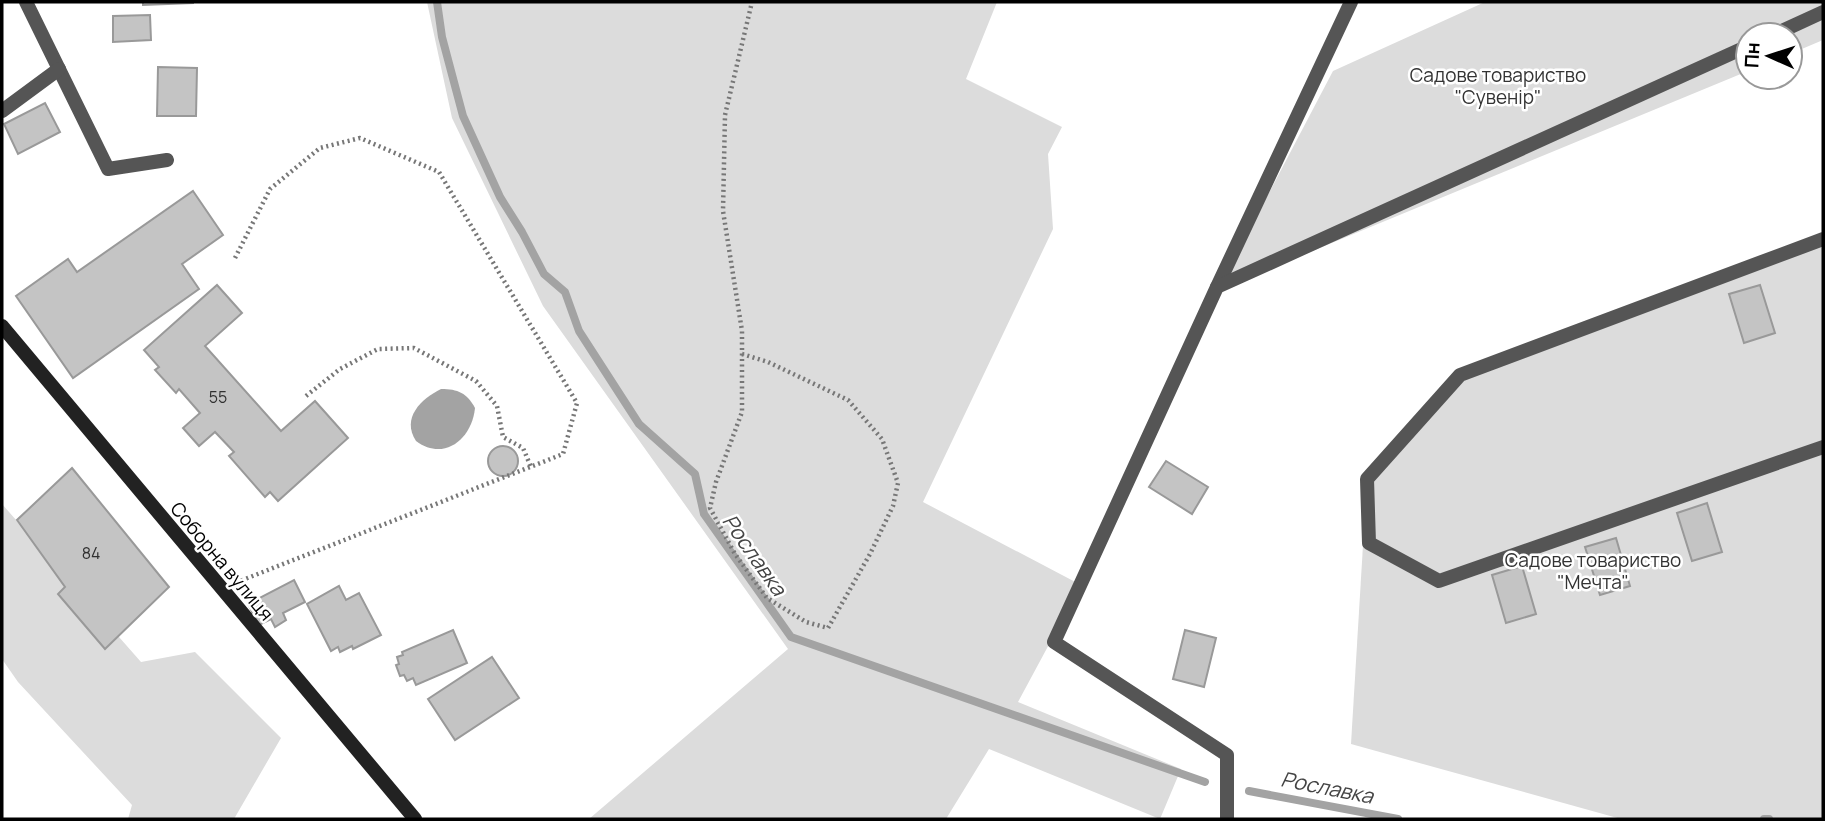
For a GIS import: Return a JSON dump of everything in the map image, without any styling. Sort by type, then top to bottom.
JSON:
[{"type":"street","points":[[26,2],[108,169],[167,160]]},
{"type":"street","points":[[1227,819],[1227,755],[1054,642],[1351,2]]},
{"type":"street","points":[[1803,21],[1823,12]]},
{"type":"street","points":[[1217,287],[1734,52]]},
{"type":"street","points":[[2,111],[59,69]]},
{"type":"street","points":[[1823,239],[1460,375],[1367,479],[1369,543],[1438,581],[1823,447]]},
{"type":"street","name":"Соборна вулиця","points":[[2,326],[415,819]]},
{"type":"path","points":[[742,354],[768,362],[848,400],[882,439],[898,482],[893,506],[870,554],[828,628],[806,622],[767,598],[735,554],[709,508],[742,412],[741,331],[723,211],[725,115],[752,2]]},
{"type":"path","points":[[220,589],[563,454],[577,403],[439,172],[360,138],[320,148],[270,189],[235,258]]},
{"type":"path","points":[[306,396],[340,369],[378,349],[414,348],[447,363],[476,381],[497,406],[503,437],[523,448],[531,467]]},
{"type":"green space","points":[[427,2],[997,2],[966,79],[1062,127],[1048,154],[1053,229],[923,502],[1081,585],[1018,702],[1181,769],[1160,819],[989,749],[946,819],[589,819],[788,649],[543,306],[452,118]]},
{"type":"green space","name":"Садове товариство \"Сувенір\"","points":[[1485,2],[1823,2],[1823,40],[1804,48],[1804,21],[1734,21],[1734,77],[1218,290],[1333,71]]},
{"type":"green space","name":"Садове товариство \"Мечта\"","points":[[1823,239],[1823,819],[1621,819],[1351,744],[1367,479],[1460,375]]},
{"type":"green space","points":[[2,504],[141,662],[195,652],[281,738],[234,819],[128,819],[132,805],[18,682],[2,659]]},
{"type":"shaded area","points":[[441,389],[461,393],[475,408],[473,419],[462,438],[446,448],[437,449],[416,441],[411,425],[415,410],[420,404]]},
{"type":"building","points":[[143,2],[193,2],[193,3],[143,5]]},
{"type":"building","points":[[150,15],[151,40],[113,42],[113,16]]},
{"type":"building","points":[[158,67],[197,68],[196,116],[157,116]]},
{"type":"building","points":[[45,103],[60,132],[18,154],[4,124]]},
{"type":"building","points":[[193,191],[223,235],[182,264],[199,289],[73,378],[16,296],[68,259],[77,272]]},
{"type":"building","points":[[217,285],[242,313],[205,346],[281,431],[315,401],[348,438],[278,501],[270,492],[265,497],[229,456],[234,452],[215,432],[199,446],[183,428],[200,413],[179,389],[176,393],[155,370],[159,367],[144,350]]},
{"type":"building","points":[[1760,285],[1775,333],[1744,343],[1729,294]]},
{"type":"building","points":[[503,446],[514,450],[518,461],[514,472],[503,476],[492,472],[488,461],[492,450]]},
{"type":"building","points":[[1166,461],[1208,487],[1192,514],[1149,487]]},
{"type":"building","points":[[72,468],[169,587],[105,649],[58,594],[65,587],[17,520]]},
{"type":"building","points":[[1707,503],[1722,552],[1692,561],[1677,513]]},
{"type":"building","points":[[1616,538],[1630,586],[1600,595],[1585,547]]},
{"type":"building","points":[[1522,566],[1536,614],[1506,623],[1492,575]]},
{"type":"building","points":[[294,580],[305,602],[283,613],[286,620],[275,627],[271,619],[259,625],[248,604]]},
{"type":"building","points":[[339,586],[346,600],[359,593],[381,635],[353,649],[352,646],[340,652],[338,647],[331,651],[307,604]]},
{"type":"building","points":[[453,630],[467,663],[416,685],[413,678],[407,681],[404,675],[400,676],[396,665],[399,664],[397,657],[403,655],[402,652]]},
{"type":"building","points":[[1185,630],[1216,638],[1204,687],[1173,679]]},
{"type":"building","points":[[492,657],[519,698],[455,740],[428,699]]},
{"type":"waterway","name":"Рославка","points":[[437,2],[442,37],[463,116],[500,197],[544,274],[565,292],[579,331],[639,424],[695,474],[704,514],[791,637],[1205,782]]},
{"type":"waterway","name":"Рославка","points":[[1249,791],[1398,819]]},
{"type":"waterway","name":"Рославка","points":[[1764,819],[1769,819]]}]
